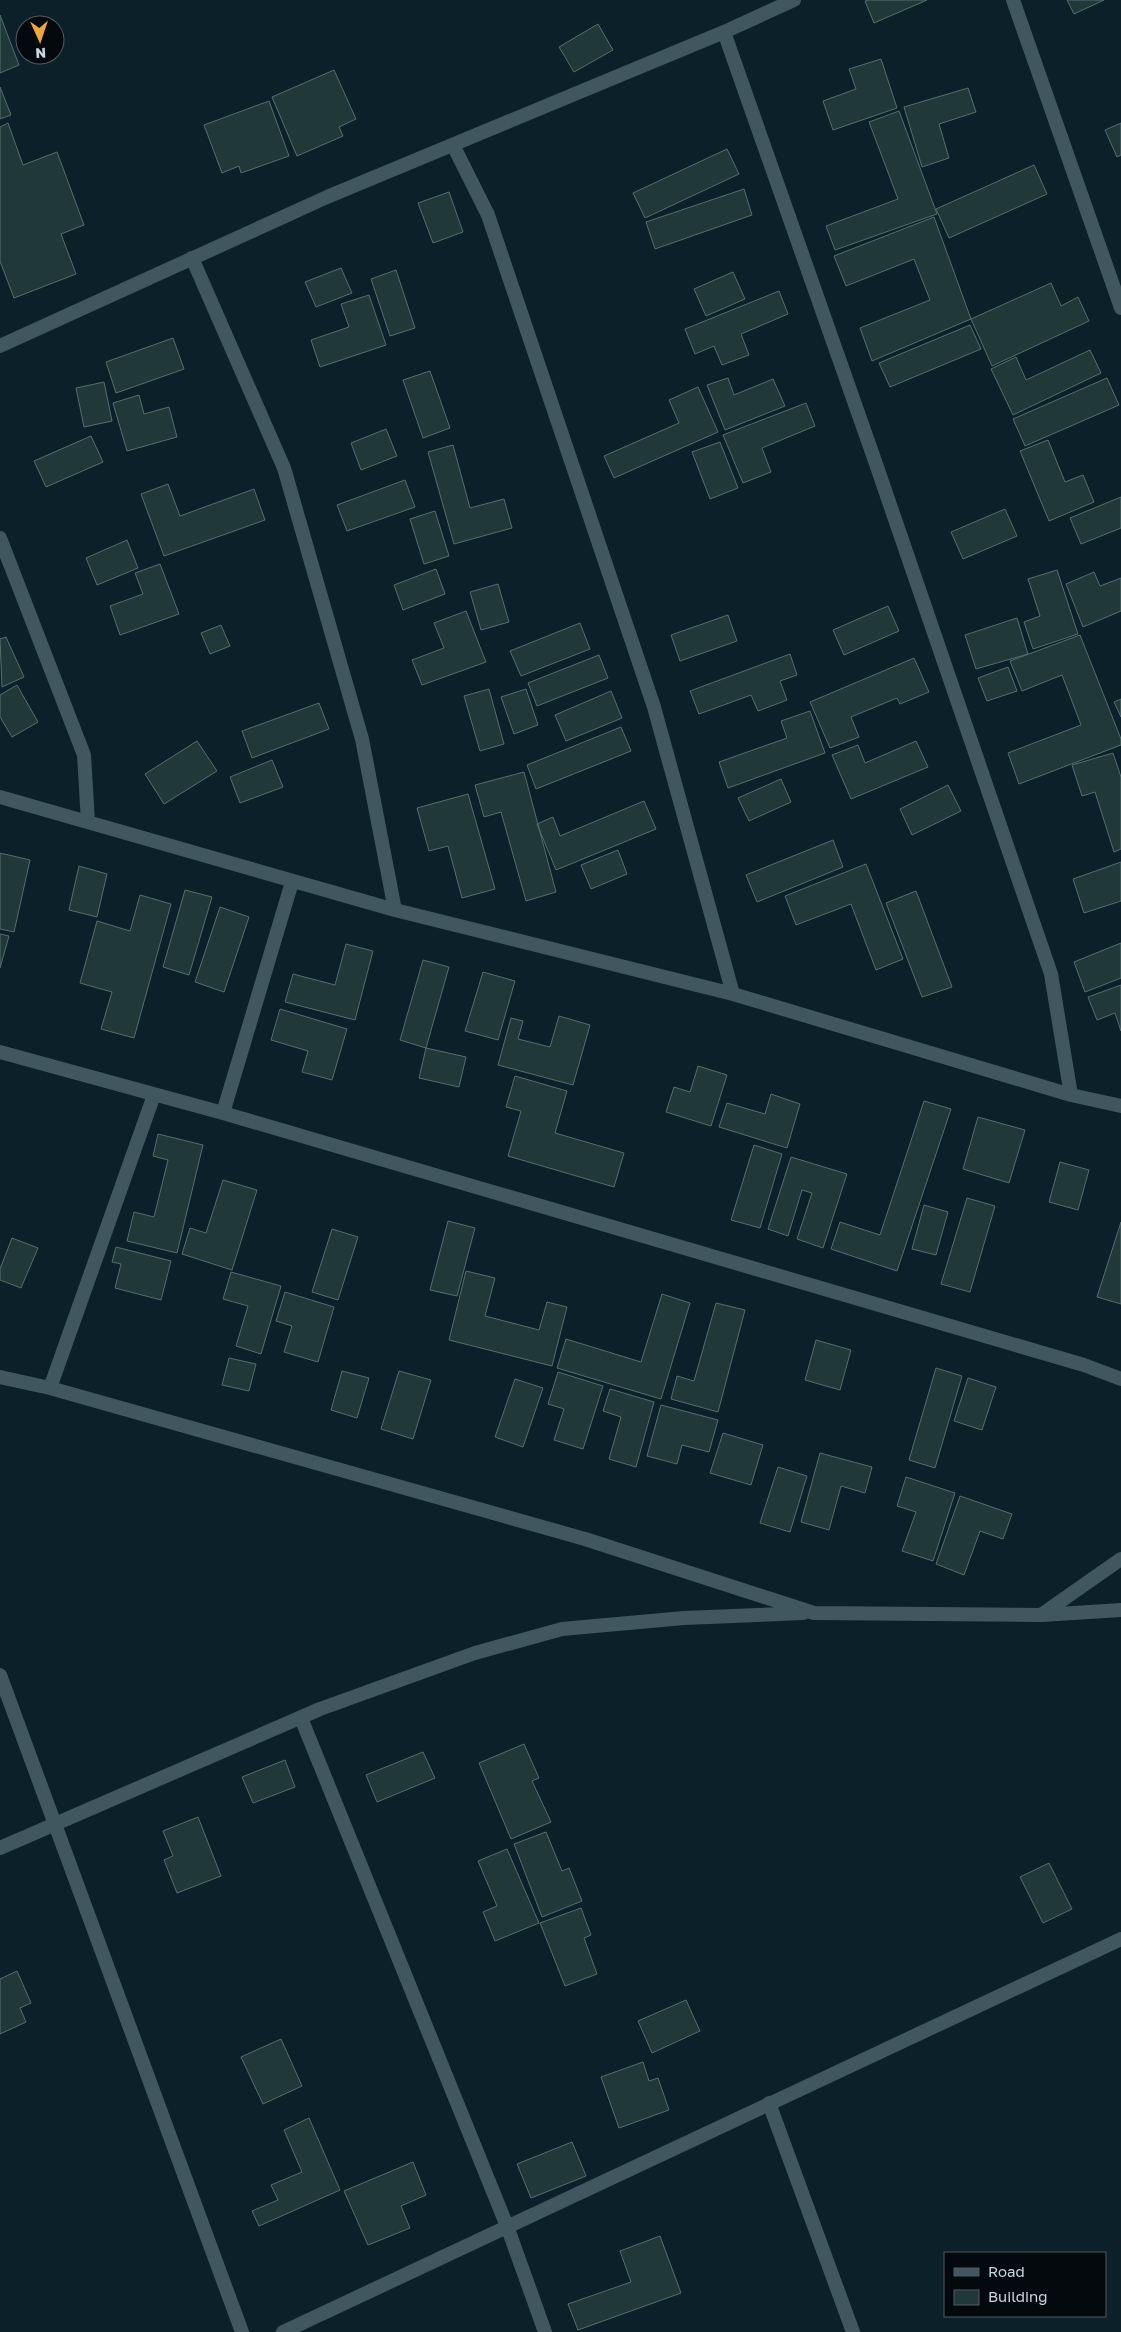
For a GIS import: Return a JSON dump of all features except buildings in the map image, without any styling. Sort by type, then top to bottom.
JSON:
[{"type":"street","points":[[0,346],[326,197],[724,32],[794,0]]},
{"type":"street","points":[[1013,0],[1121,308]]},
{"type":"street","points":[[724,32],[878,470],[1051,974],[1071,1095]]},
{"type":"street","points":[[453,145],[488,215],[654,707],[733,994]]},
{"type":"street","points":[[192,258],[284,468],[362,739],[395,910]]},
{"type":"street","points":[[0,538],[84,755],[88,822]]},
{"type":"street","points":[[0,797],[395,910],[733,994],[1071,1095],[1121,1106]]},
{"type":"street","points":[[223,1113],[292,882]]},
{"type":"street","points":[[0,1052],[223,1113],[1075,1362],[1121,1379]]},
{"type":"street","points":[[50,1388],[154,1095]]},
{"type":"street","points":[[0,1377],[50,1388],[585,1539],[814,1613]]},
{"type":"street","points":[[1041,1615],[1121,1559]]},
{"type":"street","points":[[0,1848],[301,1718],[475,1653],[562,1629],[684,1618],[814,1613],[1041,1615],[1121,1610]]},
{"type":"street","points":[[0,1675],[54,1826],[242,2332]]},
{"type":"street","points":[[301,1718],[507,2226],[545,2332]]},
{"type":"street","points":[[283,2332],[1121,1939]]},
{"type":"street","points":[[769,2103],[853,2332]]}]
